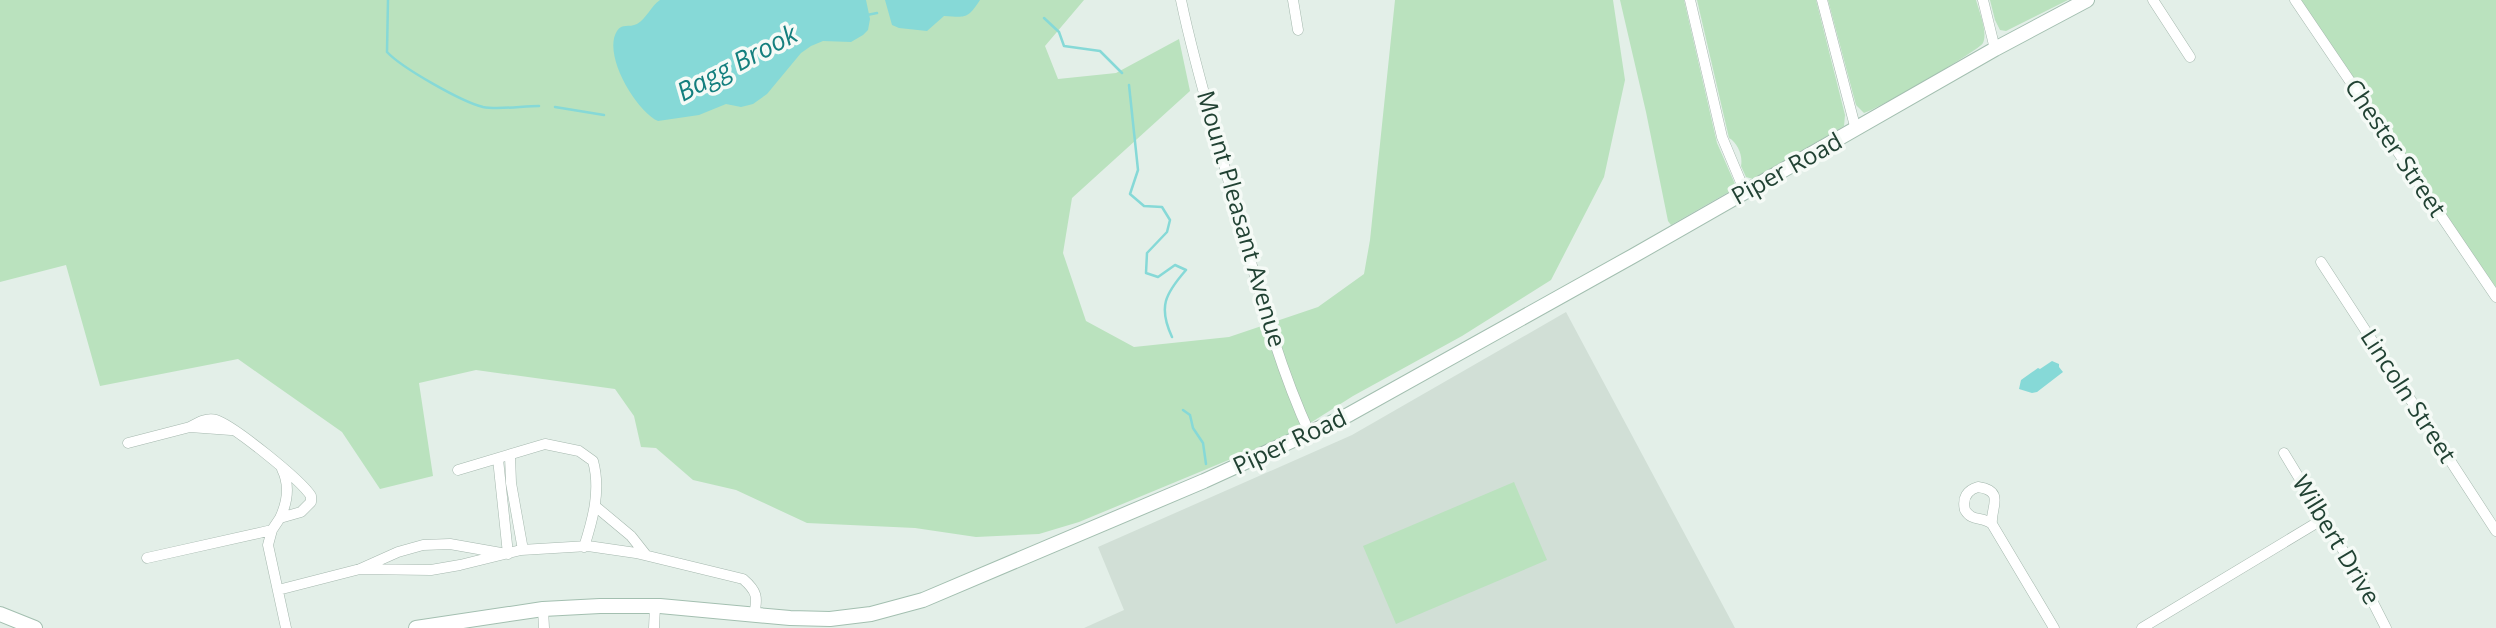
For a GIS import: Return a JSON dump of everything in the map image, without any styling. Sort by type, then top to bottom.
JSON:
[{"type":"main road","name":"Piper Road","points":[[416,628],[542,609],[600,606],[655,606],[805,619],[842,618],[878,613],[923,600],[1310,435],[1404,385],[1856,130],[1995,48],[2087,0]]},
{"type":"main road","points":[[0,614],[35,628]]},
{"type":"street","name":"Mount Pleasant Avenue","points":[[1181,0],[1190,45],[1257,281],[1294,396],[1310,435]]},
{"type":"street","points":[[1293,0],[1298,30]]},
{"type":"street","points":[[1690,0],[1722,137],[1745,192]]},
{"type":"street","points":[[1822,0],[1856,130]]},
{"type":"street","points":[[1983,0],[1995,48]]},
{"type":"street","points":[[2153,0],[2190,57]]},
{"type":"street","name":"Chester Street","points":[[2294,0],[2496,297]]},
{"type":"street","name":"Lincoln Street","points":[[2321,262],[2496,531]]},
{"type":"street","points":[[128,443],[211,419],[277,463],[308,490],[312,499],[308,506],[301,512],[280,518]]},
{"type":"street","points":[[458,470],[545,444],[579,451],[593,461],[596,472],[594,519],[584,547]]},
{"type":"street","name":"Wilbert Drive","points":[[2284,453],[2363,583],[2386,628]]},
{"type":"street","points":[[510,456],[523,550]]},
{"type":"street","points":[[498,459],[508,554]]},
{"type":"street","points":[[277,463],[285,476],[287,490],[280,518],[272,530],[268,545],[286,628]]},
{"type":"street","points":[[595,506],[631,537],[646,556]]},
{"type":"street","points":[[2142,628],[2323,519]]},
{"type":"street","points":[[1992,524],[2054,628]]},
{"type":"street","points":[[147,558],[272,530]]},
{"type":"street","points":[[278,590],[360,569],[398,552],[423,545],[450,544],[508,554]]},
{"type":"street","points":[[360,569],[431,570],[523,550],[584,547],[646,556],[743,579],[753,587],[757,595],[754,615]]},
{"type":"street","points":[[654,628],[655,606]]},
{"type":"street","points":[[542,609],[544,628]]},
{"type":"shaded area","points":[[1566,312],[1735,628],[1084,628],[1124,610],[1098,547],[1352,435]]},
{"type":"green space","points":[[0,0],[1084,0],[1045,46],[1058,79],[1116,73],[1179,39],[1190,91],[1072,198],[1063,253],[1086,321],[1134,347],[1229,337],[1318,307],[1364,274],[1370,240],[1395,0],[1613,0],[1625,80],[1604,177],[1551,280],[1462,336],[1353,396],[1296,432],[1079,522],[1039,534],[976,537],[915,528],[807,523],[736,490],[693,480],[656,448],[641,447],[634,416],[615,389],[476,370],[419,383],[433,476],[380,489],[342,432],[238,359],[100,386],[66,265],[0,282]]},
{"type":"green space","points":[[1620,0],[1684,0],[1717,143],[1735,184],[1734,189],[1671,225],[1668,221]]},
{"type":"green space","points":[[1697,0],[1816,0],[1845,115],[1844,126],[1753,179],[1746,177],[1739,150],[1729,138]]},
{"type":"green space","points":[[1828,0],[1976,0],[1984,33],[1983,43],[1947,67],[1864,113],[1856,105]]},
{"type":"green space","points":[[1990,0],[2068,0],[2006,31],[2000,30]]},
{"type":"green space","points":[[2301,0],[2496,0],[2496,288]]},
{"type":"green space","points":[[1514,482],[1547,560],[1396,624],[1363,546]]},
{"type":"water","points":[[660,0],[866,0],[870,19],[868,30],[851,42],[823,41],[801,53],[767,94],[753,104],[741,107],[726,104],[699,115],[658,121],[640,106],[631,94],[618,67],[614,41],[619,29],[640,22]]},
{"type":"water","points":[[885,0],[980,0],[965,16],[944,16],[927,31],[892,25]]},
{"type":"water","points":[[2052,361],[2059,364],[2063,372],[2037,392],[2019,389],[2021,380]]},
{"type":"waterway","name":"Bagg Brook","points":[[388,0],[387,52],[405,67],[447,92],[483,107],[539,106]]},
{"type":"waterway","name":"Bagg Brook","points":[[867,15],[877,13]]},
{"type":"waterway","name":"Bagg Brook","points":[[1044,18],[1059,32],[1064,46],[1100,51],[1122,73]]},
{"type":"waterway","name":"Bagg Brook","points":[[1129,85],[1138,170],[1130,194],[1144,206],[1162,207],[1170,220],[1167,232],[1147,253],[1146,273],[1158,277],[1175,265],[1186,270],[1173,286],[1166,301],[1165,317],[1172,337]]},
{"type":"waterway","name":"Bagg Brook","points":[[555,107],[604,115]]},
{"type":"waterway","name":"Bagg Brook","points":[[1183,410],[1190,415],[1193,428],[1203,443],[1206,464]]}]
